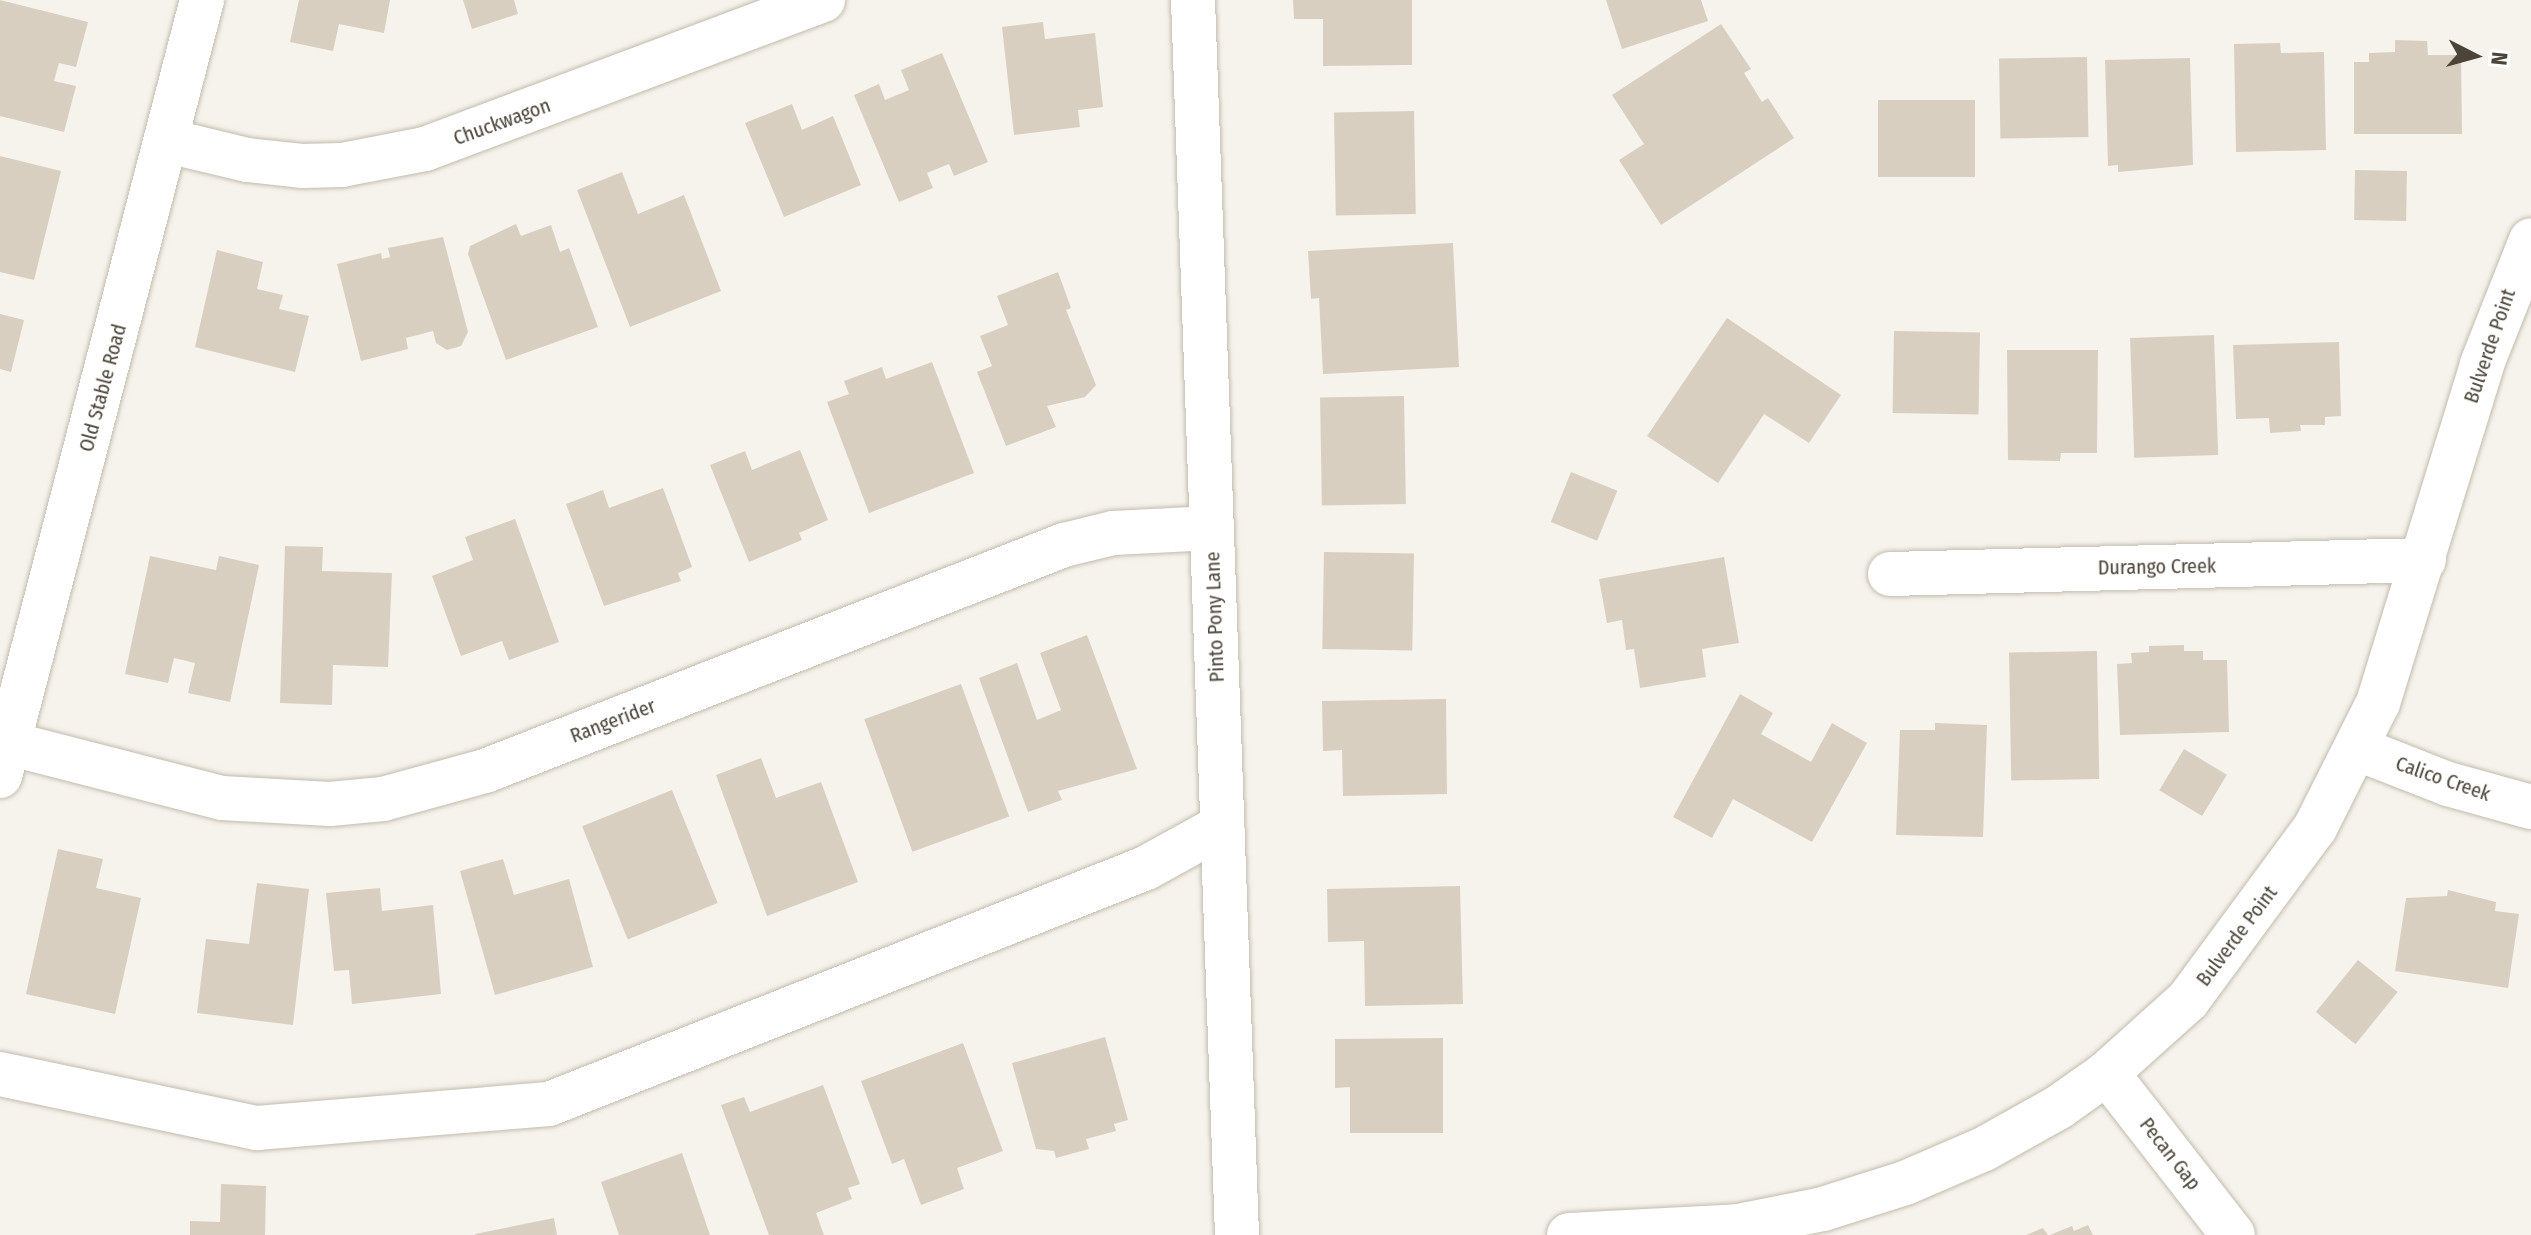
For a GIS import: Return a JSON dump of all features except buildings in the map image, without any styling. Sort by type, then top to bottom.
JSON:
[{"type":"street","name":"Old Stable Road","points":[[3,754],[168,141],[202,0]]},
{"type":"street","name":"Chuckwagon","points":[[168,141],[247,160],[302,166],[342,165],[425,149],[823,0]]},
{"type":"street","name":"Pinto Pony Lane","points":[[1193,0],[1237,1235]]},
{"type":"street","name":"Bulverde Point","points":[[1569,1235],[1738,1226],[1823,1209],[1905,1183],[1984,1149],[2107,1073],[2188,1000],[2266,899],[2315,828],[2378,703],[2482,364],[2531,240]]},
{"type":"street","name":"Rangerider","points":[[3,754],[222,798],[330,804],[383,799],[485,771],[1064,545],[1113,533],[1212,528]]},
{"type":"street","name":"Durango Creek","points":[[1890,574],[2424,560]]},
{"type":"street","name":"Calico Creek","points":[[2356,748],[2448,784],[2531,807]]},
{"type":"street","points":[[0,1074],[257,1128],[549,1104],[1146,868],[1222,826]]},
{"type":"street","name":"Pecan Gap","points":[[2107,1073],[2233,1235]]}]
